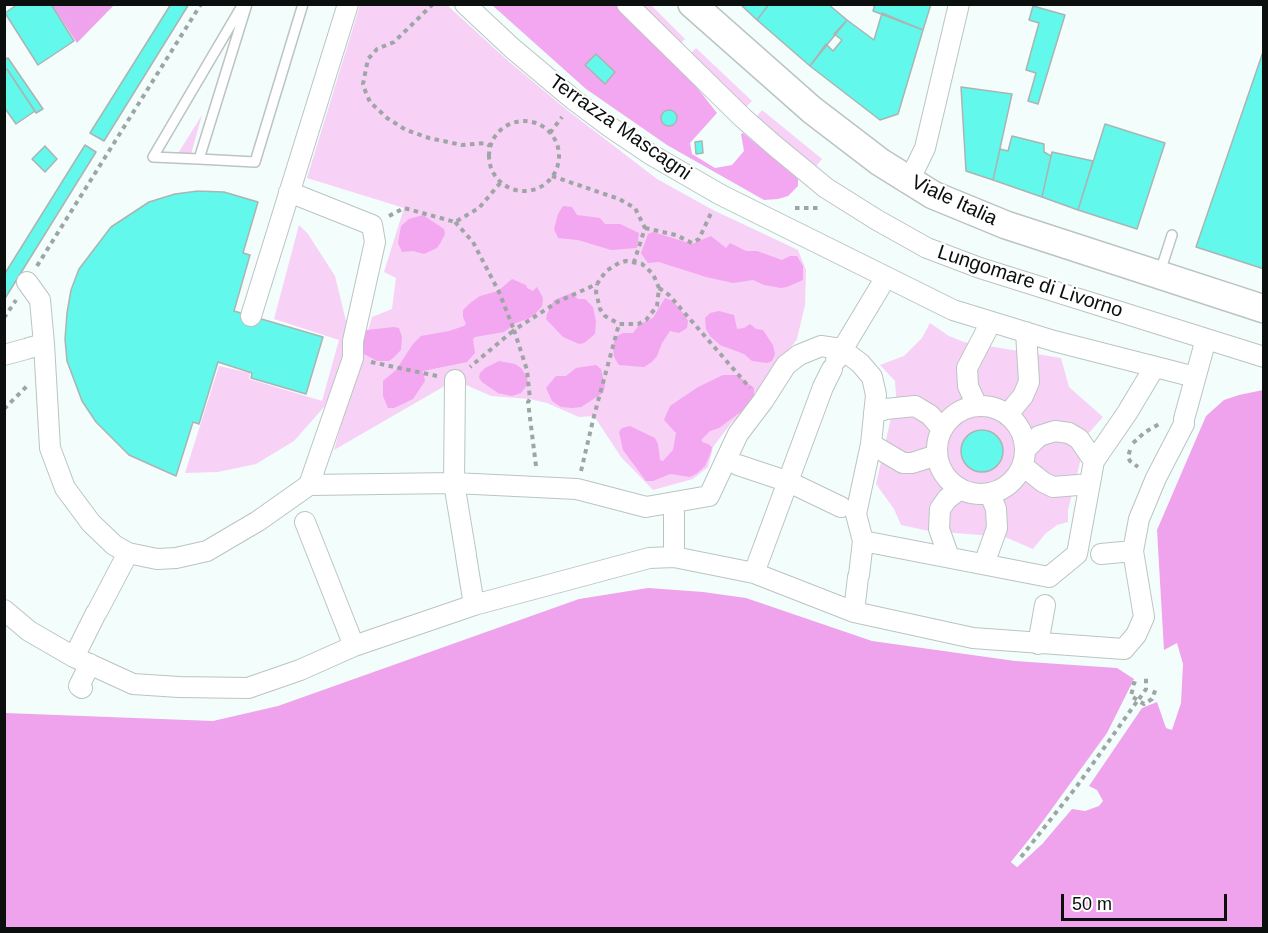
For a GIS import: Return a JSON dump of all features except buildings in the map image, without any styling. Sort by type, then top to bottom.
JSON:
[{"type":"main road","name":"Viale Italia","points":[[692,4],[812,110],[909,181],[933,195],[987,218],[1263,309]]},
{"type":"street","points":[[251,316],[348,4]]},
{"type":"street","name":"Terrazza Mascagni","points":[[465,4],[512,48],[601,120],[650,154],[721,195],[953,310],[1154,368],[1195,377]]},
{"type":"street","name":"Lungomare di Livorno","points":[[627,4],[743,118],[826,188],[927,248],[980,268],[1263,357]]},
{"type":"street","points":[[909,181],[925,148],[959,4]]},
{"type":"street","points":[[289,192],[372,225],[375,242],[353,341],[353,358],[301,490],[304,521],[354,646]]},
{"type":"street","points":[[754,573],[823,387],[841,349],[886,277]]},
{"type":"street","points":[[27,282],[40,300],[33,347],[50,448],[58,472],[65,488],[85,517],[102,535],[128,552],[157,560],[207,551],[242,531],[301,490],[454,483],[577,489],[646,507],[674,508],[709,495],[733,463],[738,434],[786,365],[799,355],[821,346],[841,349],[860,363],[872,377],[876,395],[871,444],[846,510]]},
{"type":"street","points":[[977,406],[968,386],[967,368],[991,322]]},
{"type":"street","points":[[1008,414],[1023,396],[1029,382],[1026,332]]},
{"type":"street","points":[[4,610],[29,631],[133,684],[248,688],[300,670],[354,646],[474,605],[649,558],[674,557],[754,573],[854,612],[973,638],[1124,649],[1136,635],[1144,617],[1133,551],[1139,519],[1152,476],[1184,422],[1206,339]]},
{"type":"street","points":[[4,355],[33,347]]},
{"type":"street","points":[[1038,644],[1050,577],[1077,554],[1094,461],[1154,368]]},
{"type":"street","points":[[455,380],[454,483],[474,605]]},
{"type":"street","points":[[874,413],[886,409],[915,406],[930,415],[942,429]]},
{"type":"street","points":[[1090,484],[1053,487],[1042,482],[1024,457],[1020,429],[1008,414],[990,406],[977,406],[957,413],[942,429],[937,442],[937,455],[945,476],[960,489],[978,495],[990,494],[1010,484],[1024,457],[1039,436],[1055,431],[1069,433],[1079,440],[1094,461]]},
{"type":"street","points":[[871,444],[891,458],[903,463],[912,463],[937,455]]},
{"type":"street","points":[[733,463],[789,482],[846,510],[863,541],[854,612]]},
{"type":"street","points":[[949,557],[939,529],[940,509],[947,499],[960,489]]},
{"type":"street","points":[[984,564],[997,528],[996,509],[990,494]]},
{"type":"street","points":[[674,508],[674,557]]},
{"type":"street","points":[[863,541],[1050,577]]},
{"type":"street","points":[[1077,554],[1133,551]]},
{"type":"street","points":[[82,688],[79,686],[82,660],[97,612],[128,552]]},
{"type":"lane","points":[[243,4],[153,157],[255,162],[303,4]]},
{"type":"lane","points":[[199,159],[247,4]]},
{"type":"lane","points":[[1159,274],[1172,235]]},
{"type":"path","points":[[4,318],[201,4]]},
{"type":"path","points":[[433,4],[394,42],[377,49],[368,58],[363,84],[366,93],[370,102],[387,118],[406,130],[462,145],[485,143],[490,146]]},
{"type":"path","points":[[532,122],[542,126],[550,133],[558,150],[556,168],[552,176],[533,190],[510,189],[501,182],[490,166],[490,146],[495,136],[511,123],[532,122]]},
{"type":"path","points":[[552,176],[635,208],[645,228],[634,262]]},
{"type":"path","points":[[455,222],[479,208],[501,182]]},
{"type":"path","points":[[645,228],[676,235],[692,243],[699,239],[721,195]]},
{"type":"path","points":[[372,225],[404,208],[455,222],[473,242],[499,292],[527,370],[530,399],[528,402],[538,488]]},
{"type":"path","points":[[619,263],[642,264],[653,274],[659,288],[657,306],[646,320],[628,325],[620,324],[605,316],[600,309],[596,292],[597,284],[612,266],[619,263]]},
{"type":"path","points":[[353,358],[455,380],[514,330],[559,301],[597,284]]},
{"type":"path","points":[[659,288],[669,295],[763,401]]},
{"type":"path","points":[[577,489],[594,416],[620,324]]},
{"type":"path","points":[[1152,476],[1130,461],[1129,452],[1134,442],[1155,425],[1184,422]]},
{"type":"path","points":[[1021,857],[1077,786],[1146,689],[1146,677]]},
{"type":"path","points":[[1136,684],[1134,683],[1131,696],[1144,704],[1152,699],[1156,688]]},
{"type":"shaded area","points":[[52,5],[114,5],[77,43]]},
{"type":"shaded area","points":[[360,5],[447,5],[567,110],[657,179],[713,210],[798,250],[806,270],[805,305],[797,339],[742,415],[732,422],[713,447],[708,467],[693,479],[653,490],[621,457],[594,416],[579,417],[547,403],[530,399],[491,396],[455,380],[334,450],[372,317],[392,309],[396,278],[384,272],[404,208],[307,178]]},
{"type":"shaded area","points":[[492,5],[616,5],[676,61],[717,113],[690,143],[692,154],[715,168],[732,165],[744,151],[741,134],[743,133],[798,179],[798,186],[788,196],[764,200],[667,145],[586,89]]},
{"type":"shaded area","points":[[635,5],[651,5],[685,39],[677,47]]},
{"type":"shaded area","points":[[696,48],[752,101],[743,110],[687,57]]},
{"type":"shaded area","points":[[762,110],[822,159],[814,169],[754,120]]},
{"type":"shaded area","points":[[202,115],[191,154],[177,155]]},
{"type":"shaded area","points":[[563,206],[572,207],[577,215],[600,218],[605,224],[620,224],[639,233],[637,248],[611,250],[578,240],[558,238],[554,229]]},
{"type":"shaded area","points":[[423,215],[444,229],[445,234],[441,242],[437,248],[424,254],[413,251],[402,252],[398,243],[401,226],[409,219]]},
{"type":"shaded area","points":[[299,225],[308,234],[335,276],[346,321],[343,366],[324,407],[294,441],[256,464],[218,472],[185,473],[219,366],[250,373],[249,379],[322,401],[339,340],[274,319]]},
{"type":"shaded area","points":[[653,232],[692,244],[711,236],[726,248],[730,243],[746,251],[757,251],[782,260],[790,256],[797,256],[803,266],[803,280],[781,288],[753,280],[733,283],[659,262],[648,263],[641,253],[648,234]]},
{"type":"shaded area","points":[[512,279],[533,291],[537,287],[543,298],[542,306],[538,311],[504,332],[475,337],[473,339],[475,353],[467,362],[423,371],[425,381],[413,399],[394,408],[388,408],[383,396],[383,381],[396,370],[413,344],[421,336],[464,326],[466,324],[463,310],[470,303],[480,296],[498,291]]},
{"type":"shaded area","points":[[572,293],[578,299],[585,299],[593,307],[596,322],[595,334],[584,343],[579,344],[563,337],[546,319],[554,300]]},
{"type":"shaded area","points":[[665,298],[673,301],[683,313],[688,321],[687,328],[679,333],[670,331],[657,356],[644,367],[619,365],[614,357],[615,337],[623,333],[633,333],[640,324],[653,318]]},
{"type":"shaded area","points":[[719,311],[734,315],[737,329],[750,324],[756,329],[763,330],[773,345],[775,354],[772,361],[767,363],[752,361],[744,354],[720,345],[710,336],[706,329],[705,318],[710,313]]},
{"type":"shaded area","points":[[930,323],[949,336],[964,342],[1061,358],[1069,387],[1103,417],[1087,435],[1068,510],[1068,522],[1057,525],[1045,534],[1033,549],[1005,537],[929,531],[901,525],[894,509],[876,484],[896,396],[895,381],[880,365],[904,356],[922,338]]},
{"type":"shaded area","points":[[399,328],[402,337],[401,350],[393,358],[389,361],[377,361],[364,354],[359,354],[359,337],[366,330]]},
{"type":"shaded area","points":[[499,361],[515,364],[521,368],[527,377],[528,384],[521,393],[512,396],[498,393],[479,378],[485,368]]},
{"type":"shaded area","points":[[596,365],[601,369],[605,386],[603,393],[581,407],[561,407],[552,401],[546,388],[556,376],[566,376],[576,368]]},
{"type":"shaded area","points":[[723,375],[737,375],[754,388],[754,396],[750,405],[719,428],[710,431],[702,439],[702,442],[712,447],[705,466],[696,474],[690,477],[670,474],[653,481],[646,481],[623,450],[619,432],[622,428],[630,426],[655,438],[660,460],[663,461],[673,450],[676,433],[664,420],[670,406],[698,387]]},
{"type":"shaded area","points":[[1263,390],[1263,928],[5,928],[5,713],[213,721],[278,706],[579,599],[648,588],[746,598],[872,641],[1015,661],[1117,668],[1134,679],[1107,733],[1011,862],[1017,867],[1043,843],[1072,809],[1085,811],[1099,806],[1103,801],[1097,790],[1089,786],[1142,708],[1157,702],[1166,728],[1172,730],[1181,703],[1183,664],[1177,643],[1164,650],[1157,530],[1206,416],[1224,400]]},
{"type":"pier","points":[[1081,774],[1030,845],[1015,862],[1017,863],[1040,841],[1068,809],[1043,843],[1017,867],[1011,862]]}]
